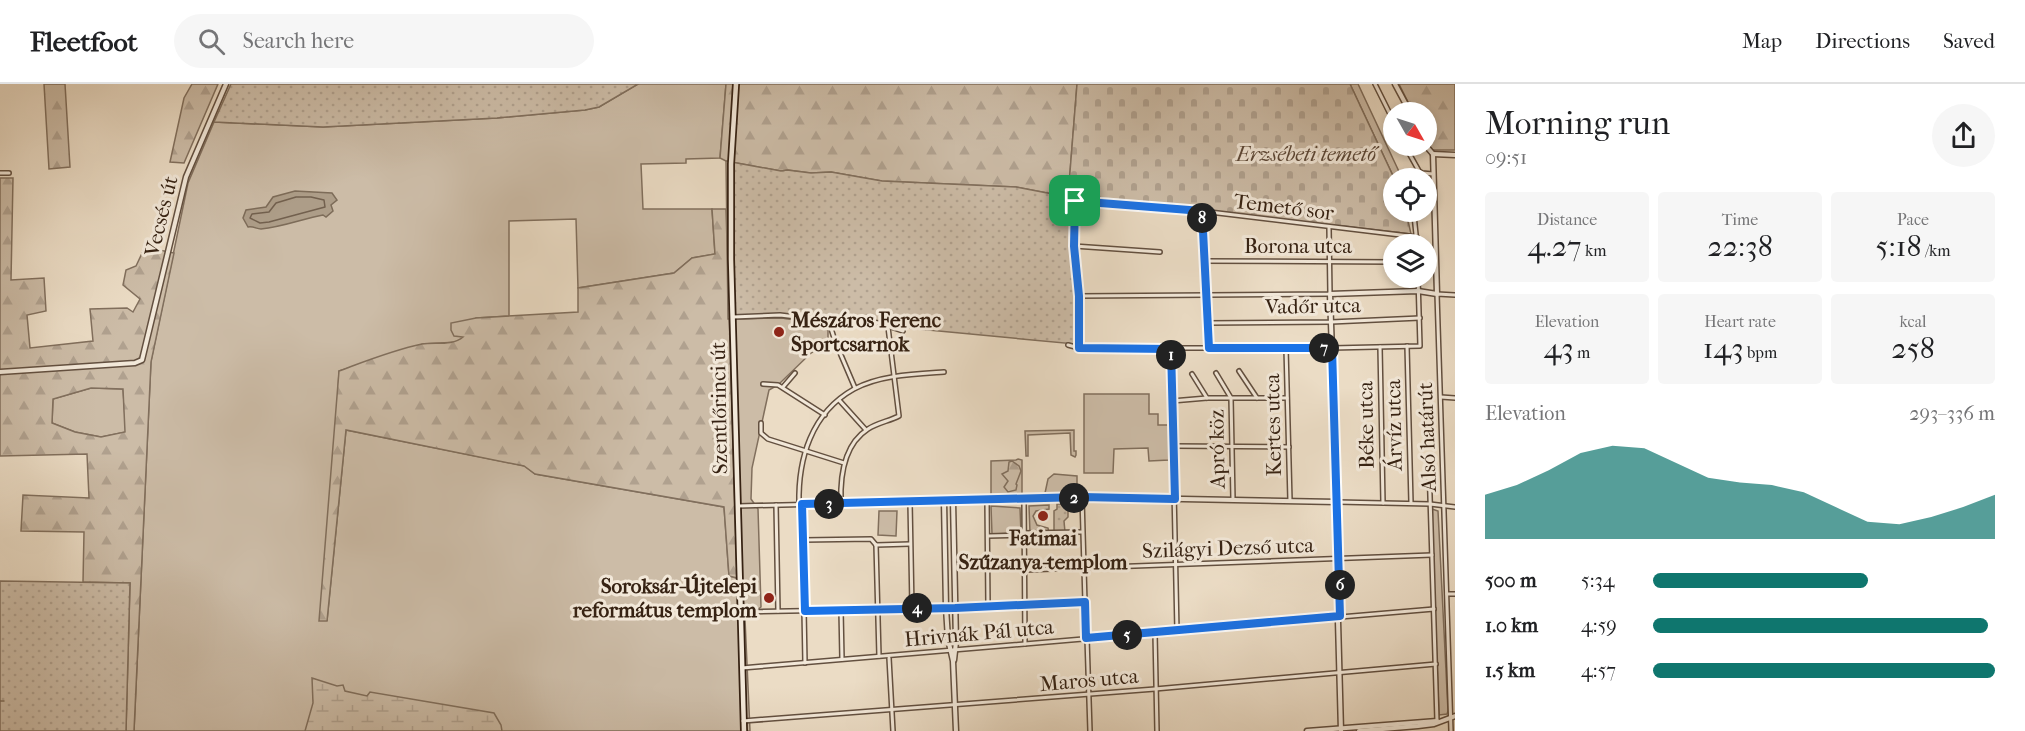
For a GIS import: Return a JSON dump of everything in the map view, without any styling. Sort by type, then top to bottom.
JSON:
[{"type":"main road","name":"Szentlőrinci út","points":[[736,84],[731,164],[744,731]]},
{"type":"street","name":"Vecsés út","points":[[0,372],[135,363],[142,360],[186,177],[226,84]]},
{"type":"street","points":[[1375,84],[1384,102]]},
{"type":"street","points":[[1395,84],[1405,102]]},
{"type":"street","points":[[1437,154],[1455,155]]},
{"type":"street","points":[[0,173],[9,173]]},
{"type":"street","name":"Temető sor","points":[[1074,246],[1075,201],[1202,211],[1388,234]]},
{"type":"street","points":[[1202,211],[1209,348]]},
{"type":"street","name":"Alsó határút","points":[[1435,222],[1453,716],[1451,731]]},
{"type":"street","points":[[1329,228],[1339,558],[1340,730]]},
{"type":"street","points":[[1079,348],[1079,296],[1074,246],[1160,252]]},
{"type":"street","name":"Borona utca","points":[[1203,261],[1383,262]]},
{"type":"street","points":[[1068,345],[1079,348],[1171,349],[1420,346],[1419,288]]},
{"type":"street","points":[[1079,296],[1420,292],[1455,295]]},
{"type":"street","points":[[733,317],[780,315],[879,323],[903,331]]},
{"type":"street","name":"Vadőr utca","points":[[1207,323],[1331,322],[1420,318]]},
{"type":"street","points":[[828,319],[855,388]]},
{"type":"street","points":[[840,503],[844,463],[848,454],[866,430],[899,416],[888,327]]},
{"type":"street","name":"Árvíz utca","points":[[1407,346],[1411,503]]},
{"type":"street","name":"Béke utca","points":[[1380,347],[1383,503]]},
{"type":"street","name":"Kertes utca","points":[[1286,348],[1290,501]]},
{"type":"street","points":[[1171,349],[1177,631]]},
{"type":"street","points":[[1239,371],[1257,398]]},
{"type":"street","points":[[805,663],[804,540],[799,481],[805,450],[815,428],[839,400],[855,388],[893,377],[944,372]]},
{"type":"street","points":[[783,387],[795,373]]},
{"type":"street","points":[[1216,373],[1231,398]]},
{"type":"street","points":[[1192,374],[1207,398]]},
{"type":"street","points":[[763,384],[783,387],[825,415]]},
{"type":"street","points":[[1441,397],[1455,398]]},
{"type":"street","points":[[1172,401],[1207,398],[1287,398]]},
{"type":"street","name":"Apró köz","points":[[1231,398],[1233,500]]},
{"type":"street","points":[[839,400],[866,430]]},
{"type":"street","points":[[761,423],[761,433],[768,439],[844,463]]},
{"type":"street","points":[[1173,446],[1289,447]]},
{"type":"street","name":"Alsó határút","points":[[1429,464],[1437,721]]},
{"type":"street","points":[[738,506],[1082,497],[1411,503],[1455,507]]},
{"type":"street","points":[[1082,497],[1090,731]]},
{"type":"street","points":[[1024,499],[1025,644]]},
{"type":"street","points":[[987,500],[988,607]]},
{"type":"street","points":[[944,501],[946,608],[954,650]]},
{"type":"street","points":[[953,501],[955,608],[953,661],[956,731]]},
{"type":"street","points":[[910,502],[912,608]]},
{"type":"street","points":[[776,505],[778,611]]},
{"type":"street","points":[[988,536],[1082,532]]},
{"type":"street","points":[[804,540],[871,539],[876,545],[879,656]]},
{"type":"street","points":[[876,545],[910,544]]},
{"type":"street","name":"Szilágyi Dezső utca","points":[[1024,570],[1432,555]]},
{"type":"street","points":[[1447,594],[1455,594]]},
{"type":"street","points":[[741,612],[955,608],[1085,602]]},
{"type":"street","name":"Hrivnák Pál utca","points":[[742,668],[1434,609]]},
{"type":"street","points":[[841,610],[842,660]]},
{"type":"street","points":[[1155,633],[1157,731]]},
{"type":"street","points":[[889,658],[893,731]]},
{"type":"street","name":"Maros utca","points":[[743,721],[1155,689],[1436,664]]},
{"type":"street","points":[[1307,731],[1434,724],[1453,716]]},
{"type":"street","points":[[1359,731],[1408,725]]},
{"type":"green space","points":[[44,84],[65,84],[70,167],[49,169]]},
{"type":"green space","points":[[192,84],[218,84],[184,163],[170,162],[184,98]]},
{"type":"green space","points":[[231,84],[638,84],[599,107],[585,110],[497,118],[323,127],[214,122]]},
{"type":"green space","points":[[638,84],[726,84],[720,158],[686,159],[686,163],[641,164],[643,209],[712,209],[715,254],[692,258],[674,273],[578,288],[576,219],[509,221],[509,316],[476,318],[458,342],[423,344],[339,371],[327,621],[346,430],[525,466],[535,474],[724,507],[729,576],[737,578],[728,319],[781,318],[828,323],[828,342],[811,353],[778,385],[769,390],[752,468],[751,499],[758,509],[761,607],[745,619],[750,731],[134,731],[151,361],[188,183],[214,122],[323,127],[497,118],[599,107]]},
{"type":"green space","points":[[726,84],[1077,84],[1068,197],[1016,187],[882,181],[831,172],[781,171],[726,161],[720,158]]},
{"type":"green space","name":"Erzsébeti temető","points":[[1077,84],[1350,84],[1389,168],[1383,168],[1383,222],[1408,222],[1411,234],[1344,226],[1344,229],[1212,212],[1211,209],[1205,208],[1203,210],[1068,197]]},
{"type":"green space","points":[[1350,84],[1358,84],[1383,137],[1383,154]]},
{"type":"green space","points":[[1399,84],[1455,84],[1455,150],[1437,150],[1437,102],[1408,102]]},
{"type":"green space","points":[[1384,156],[1392,156],[1397,168],[1389,168]]},
{"type":"green space","points":[[726,161],[781,171],[831,172],[882,181],[1016,187],[1068,197],[1072,205],[1075,344],[907,328],[861,319],[828,323],[781,318],[728,319]]},
{"type":"green space","points":[[0,178],[13,178],[11,280],[44,278],[46,311],[27,315],[30,348],[93,341],[90,309],[127,308],[133,312],[140,299],[123,285],[126,270],[136,266],[145,247],[174,253],[151,362],[134,731],[126,731],[130,583],[83,582],[84,532],[21,531],[23,495],[89,498],[87,454],[0,456]],"holes":[[[91,388],[123,389],[125,432],[101,437],[75,432],[52,423],[53,399]]]},
{"type":"green space","points":[[712,209],[726,209],[737,578],[729,576],[724,507],[535,474],[524,466],[346,430],[327,621],[319,621],[339,371],[411,346],[459,340],[463,337],[454,336],[451,323],[476,318],[578,312],[578,288],[674,273],[692,258],[715,254]]},
{"type":"green space","points":[[91,388],[123,389],[126,432],[101,437],[75,432],[52,423],[53,399]]},
{"type":"green space","points":[[1084,394],[1149,394],[1149,414],[1158,414],[1158,425],[1169,425],[1169,460],[1149,461],[1148,448],[1114,449],[1113,473],[1084,473]]},
{"type":"green space","points":[[1074,430],[1075,457],[1071,455],[1070,433],[1028,435],[1028,456],[1026,456],[1025,431]]},
{"type":"green space","points":[[1022,460],[1022,495],[991,496],[991,461]]},
{"type":"green space","points":[[1012,461],[1019,466],[1021,471],[1016,490],[1008,492],[1004,487],[1008,481],[1002,474],[1008,471],[1009,462]]},
{"type":"green space","points":[[1054,474],[1077,476],[1077,493],[1045,493],[1048,479]]},
{"type":"green space","points":[[1057,504],[1073,504],[1073,509],[1068,510],[1068,517],[1064,521],[1065,532],[1054,532],[1054,511],[1057,509]]},
{"type":"green space","points":[[1049,505],[1049,509],[1036,511],[1033,516],[1037,525],[1048,528],[1049,532],[1030,533],[1029,506]]},
{"type":"green space","points":[[991,506],[1020,508],[1021,533],[992,534]]},
{"type":"green space","points":[[1432,509],[1438,511],[1448,711],[1447,714],[1439,715],[1431,511]]},
{"type":"green space","points":[[879,511],[897,511],[896,536],[878,535]]},
{"type":"green space","points":[[0,581],[130,583],[126,731],[0,731]]},
{"type":"green space","points":[[312,678],[337,686],[343,685],[345,691],[367,696],[370,692],[494,713],[502,731],[305,731],[313,703]]},
{"type":"water","points":[[295,191],[332,193],[337,200],[331,205],[333,211],[326,217],[323,215],[269,228],[248,227],[243,218],[246,210],[266,207],[273,197]]},
{"type":"place","name":"Mészáros Ferenc Sportcsarnok","points":[[779,332]]},
{"type":"place","name":"Fatimai Szűzanya-templom","points":[[1043,516]]},
{"type":"place","name":"Soroksár-Újtelepi református templom","points":[[769,598]]},
{"type":"route","points":[[1075,201],[1202,211],[1209,348],[1332,348],[1340,616],[1086,638],[1085,602],[955,608],[805,611],[802,504],[1082,497],[1175,499],[1171,349],[1079,348],[1079,296],[1074,246],[1075,201]]}]
